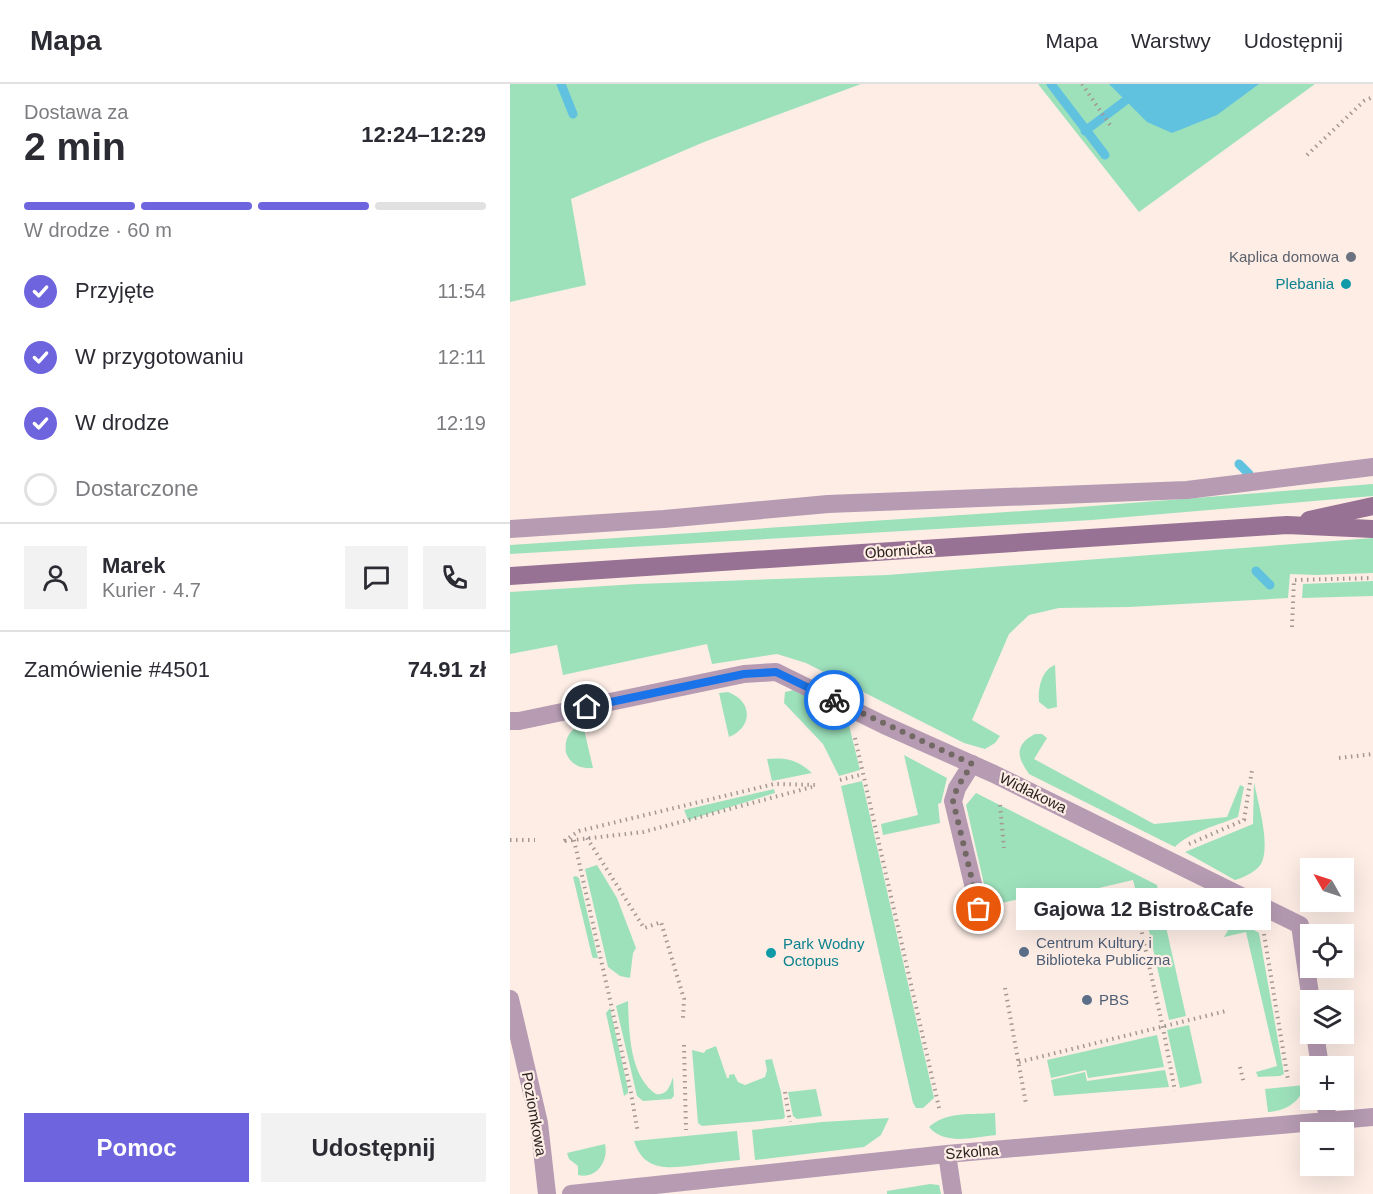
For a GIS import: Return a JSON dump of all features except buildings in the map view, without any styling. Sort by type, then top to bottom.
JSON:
[{"type":"main road","name":"Obornicka","points":[[1287,525],[1373,506]]},
{"type":"main road","name":"Obornicka","points":[[510,576],[1287,525],[1373,529]]},
{"type":"street","points":[[510,529],[664,519],[828,504],[1187,490],[1373,467]]},
{"type":"street","name":"Widłakowa","points":[[510,722],[744,674],[776,672],[884,725],[972,764],[1300,925],[1309,990]]},
{"type":"street","points":[[972,764],[957,788],[953,801],[979,909]]},
{"type":"street","name":"Poziomkowa","points":[[510,999],[539,1123],[547,1194]]},
{"type":"street","points":[[1326,1110],[1328,1121]]},
{"type":"street","name":"Szkolna","points":[[571,1194],[947,1154],[1373,1117]]},
{"type":"street","points":[[947,1154],[954,1194]]},
{"type":"path","points":[[1082,84],[1110,125]]},
{"type":"path","points":[[1307,154],[1364,101],[1373,97]]},
{"type":"path","points":[[1292,627],[1294,580],[1373,578]]},
{"type":"path","points":[[853,731],[940,1112]]},
{"type":"path","points":[[1339,758],[1373,754]]},
{"type":"path","points":[[1180,848],[1244,820],[1252,770]]},
{"type":"path","points":[[840,780],[863,774]]},
{"type":"path","points":[[774,784],[819,785],[643,832],[587,838],[564,841],[579,831],[774,784]]},
{"type":"path","points":[[999,796],[1004,848]]},
{"type":"path","points":[[587,838],[644,927],[661,922],[684,999],[683,1018]]},
{"type":"path","points":[[510,840],[535,840]]},
{"type":"path","points":[[574,840],[631,1093],[638,1134]]},
{"type":"path","points":[[1172,884],[1178,908],[1139,920],[1175,1091]]},
{"type":"path","points":[[1263,930],[1288,1080]]},
{"type":"path","points":[[1005,988],[1026,1104]]},
{"type":"path","points":[[1019,1062],[1226,1011]]},
{"type":"path","points":[[684,1045],[686,1130]]},
{"type":"path","points":[[1240,1067],[1244,1084]]},
{"type":"path","points":[[785,1092],[790,1122]]},
{"type":"green space","points":[[510,84],[861,84],[704,142],[571,199],[586,285],[510,302]]},
{"type":"green space","points":[[1038,84],[1315,84],[1139,212]]},
{"type":"green space","points":[[1373,484],[1373,496],[1092,520],[510,554],[510,545],[1067,508]]},
{"type":"green space","points":[[1373,538],[1373,573],[1290,574],[1288,598],[1129,607],[1059,608],[1029,615],[1009,634],[972,720],[1000,736],[995,743],[985,749],[964,743],[806,663],[777,654],[712,664],[707,644],[563,675],[557,645],[510,654],[510,592],[637,584],[887,575]]},
{"type":"green space","points":[[1373,581],[1373,596],[1302,598],[1303,584]]},
{"type":"green space","points":[[1055,665],[1057,707],[1048,709],[1039,702],[1039,691],[1046,671]]},
{"type":"green space","points":[[794,690],[847,717],[860,770],[839,776],[823,744],[784,703],[785,692]]},
{"type":"green space","points":[[728,692],[742,701],[747,714],[742,727],[729,737],[719,693]]},
{"type":"green space","points":[[583,725],[593,768],[577,765],[566,753],[569,735],[574,729]]},
{"type":"green space","points":[[1035,734],[1042,734],[1047,738],[1034,759],[1154,824],[1227,817],[1240,785],[1244,787],[1238,817],[1196,833],[1175,847],[1029,774],[1022,762],[1020,752],[1024,742]]},
{"type":"green space","points":[[904,755],[947,778],[941,803],[938,804],[940,823],[883,835],[881,824],[918,815]]},
{"type":"green space","points":[[767,759],[791,760],[812,773],[772,781]]},
{"type":"green space","points":[[862,781],[934,1098],[923,1108],[916,1108],[913,1103],[841,786]]},
{"type":"green space","points":[[1254,782],[1262,822],[1264,854],[1258,868],[1235,880],[1185,852],[1253,824]]},
{"type":"green space","points":[[774,789],[775,793],[688,820],[684,810]]},
{"type":"green space","points":[[976,793],[1157,885],[1161,907],[1141,911],[1133,880],[1035,903],[1032,896],[989,906],[966,805]]},
{"type":"green space","points":[[597,865],[617,898],[636,948],[633,953],[630,978],[620,976],[608,967],[585,869]]},
{"type":"green space","points":[[573,877],[579,878],[598,958],[592,956]]},
{"type":"green space","points":[[1164,918],[1186,1016],[1169,1020],[1147,922]]},
{"type":"green space","points":[[1238,921],[1259,933],[1284,1074],[1280,1076],[1258,1077],[1256,1072],[1277,1066],[1246,932],[1224,937],[1233,922]]},
{"type":"green space","points":[[628,1001],[632,1052],[640,1076],[656,1094],[667,1090],[673,1077],[674,1096],[671,1099],[643,1101],[637,1096],[616,1006]]},
{"type":"green space","points":[[610,1008],[628,1089],[628,1093],[624,1096],[606,1013]]},
{"type":"green space","points":[[1189,1025],[1202,1083],[1180,1088],[1167,1030]]},
{"type":"green space","points":[[1157,1035],[1164,1067],[1088,1078],[1086,1070],[1051,1078],[1047,1060]]},
{"type":"green space","points":[[716,1046],[727,1078],[734,1074],[738,1082],[745,1085],[765,1077],[767,1070],[765,1060],[772,1059],[781,1092],[785,1117],[783,1119],[702,1126],[698,1123],[692,1050],[704,1053]]},
{"type":"green space","points":[[1165,1070],[1169,1087],[1054,1096],[1051,1080],[1085,1072],[1087,1081]]},
{"type":"green space","points":[[1300,1086],[1300,1097],[1291,1105],[1268,1112],[1265,1089]]},
{"type":"green space","points":[[816,1089],[822,1116],[797,1119],[793,1116],[788,1092]]},
{"type":"green space","points":[[995,1113],[996,1135],[951,1138],[943,1137],[929,1127],[943,1118],[952,1116]]},
{"type":"green space","points":[[889,1118],[881,1135],[864,1147],[755,1160],[752,1130],[822,1122]]},
{"type":"green space","points":[[737,1131],[740,1160],[687,1166],[668,1167],[651,1163],[644,1159],[634,1141]]},
{"type":"green space","points":[[605,1144],[605,1156],[596,1172],[585,1176],[578,1175],[578,1166],[569,1159],[567,1153]]},
{"type":"green space","points":[[930,1184],[939,1185],[941,1194],[887,1194],[887,1191]]},
{"type":"water","points":[[1109,84],[1259,84],[1217,115],[1172,133],[1147,122]]},
{"type":"waterway","points":[[561,84],[573,114]]},
{"type":"waterway","points":[[1051,84],[1105,155]]},
{"type":"waterway","points":[[1085,131],[1125,101]]},
{"type":"waterway","points":[[1239,464],[1249,474]]},
{"type":"waterway","points":[[1256,571],[1270,585]]},
{"type":"way so far","points":[[834,700],[972,764],[957,788],[953,801],[979,909]]},
{"type":"place","name":"Kaplica domowa","points":[[1351,257]]},
{"type":"place","name":"Plebania","points":[[1346,284]]},
{"type":"place","name":"Gajowa 12 Bistro&Cafe","points":[[979,909]]},
{"type":"place","name":"Centrum Kultury i Biblioteka Publiczna","points":[[1024,952]]},
{"type":"place","name":"Park Wodny Octopus","points":[[771,953]]},
{"type":"place","name":"PBS","points":[[1087,1000]]},
{"type":"route","points":[[587,707],[744,674],[776,672],[834,700]]}]
